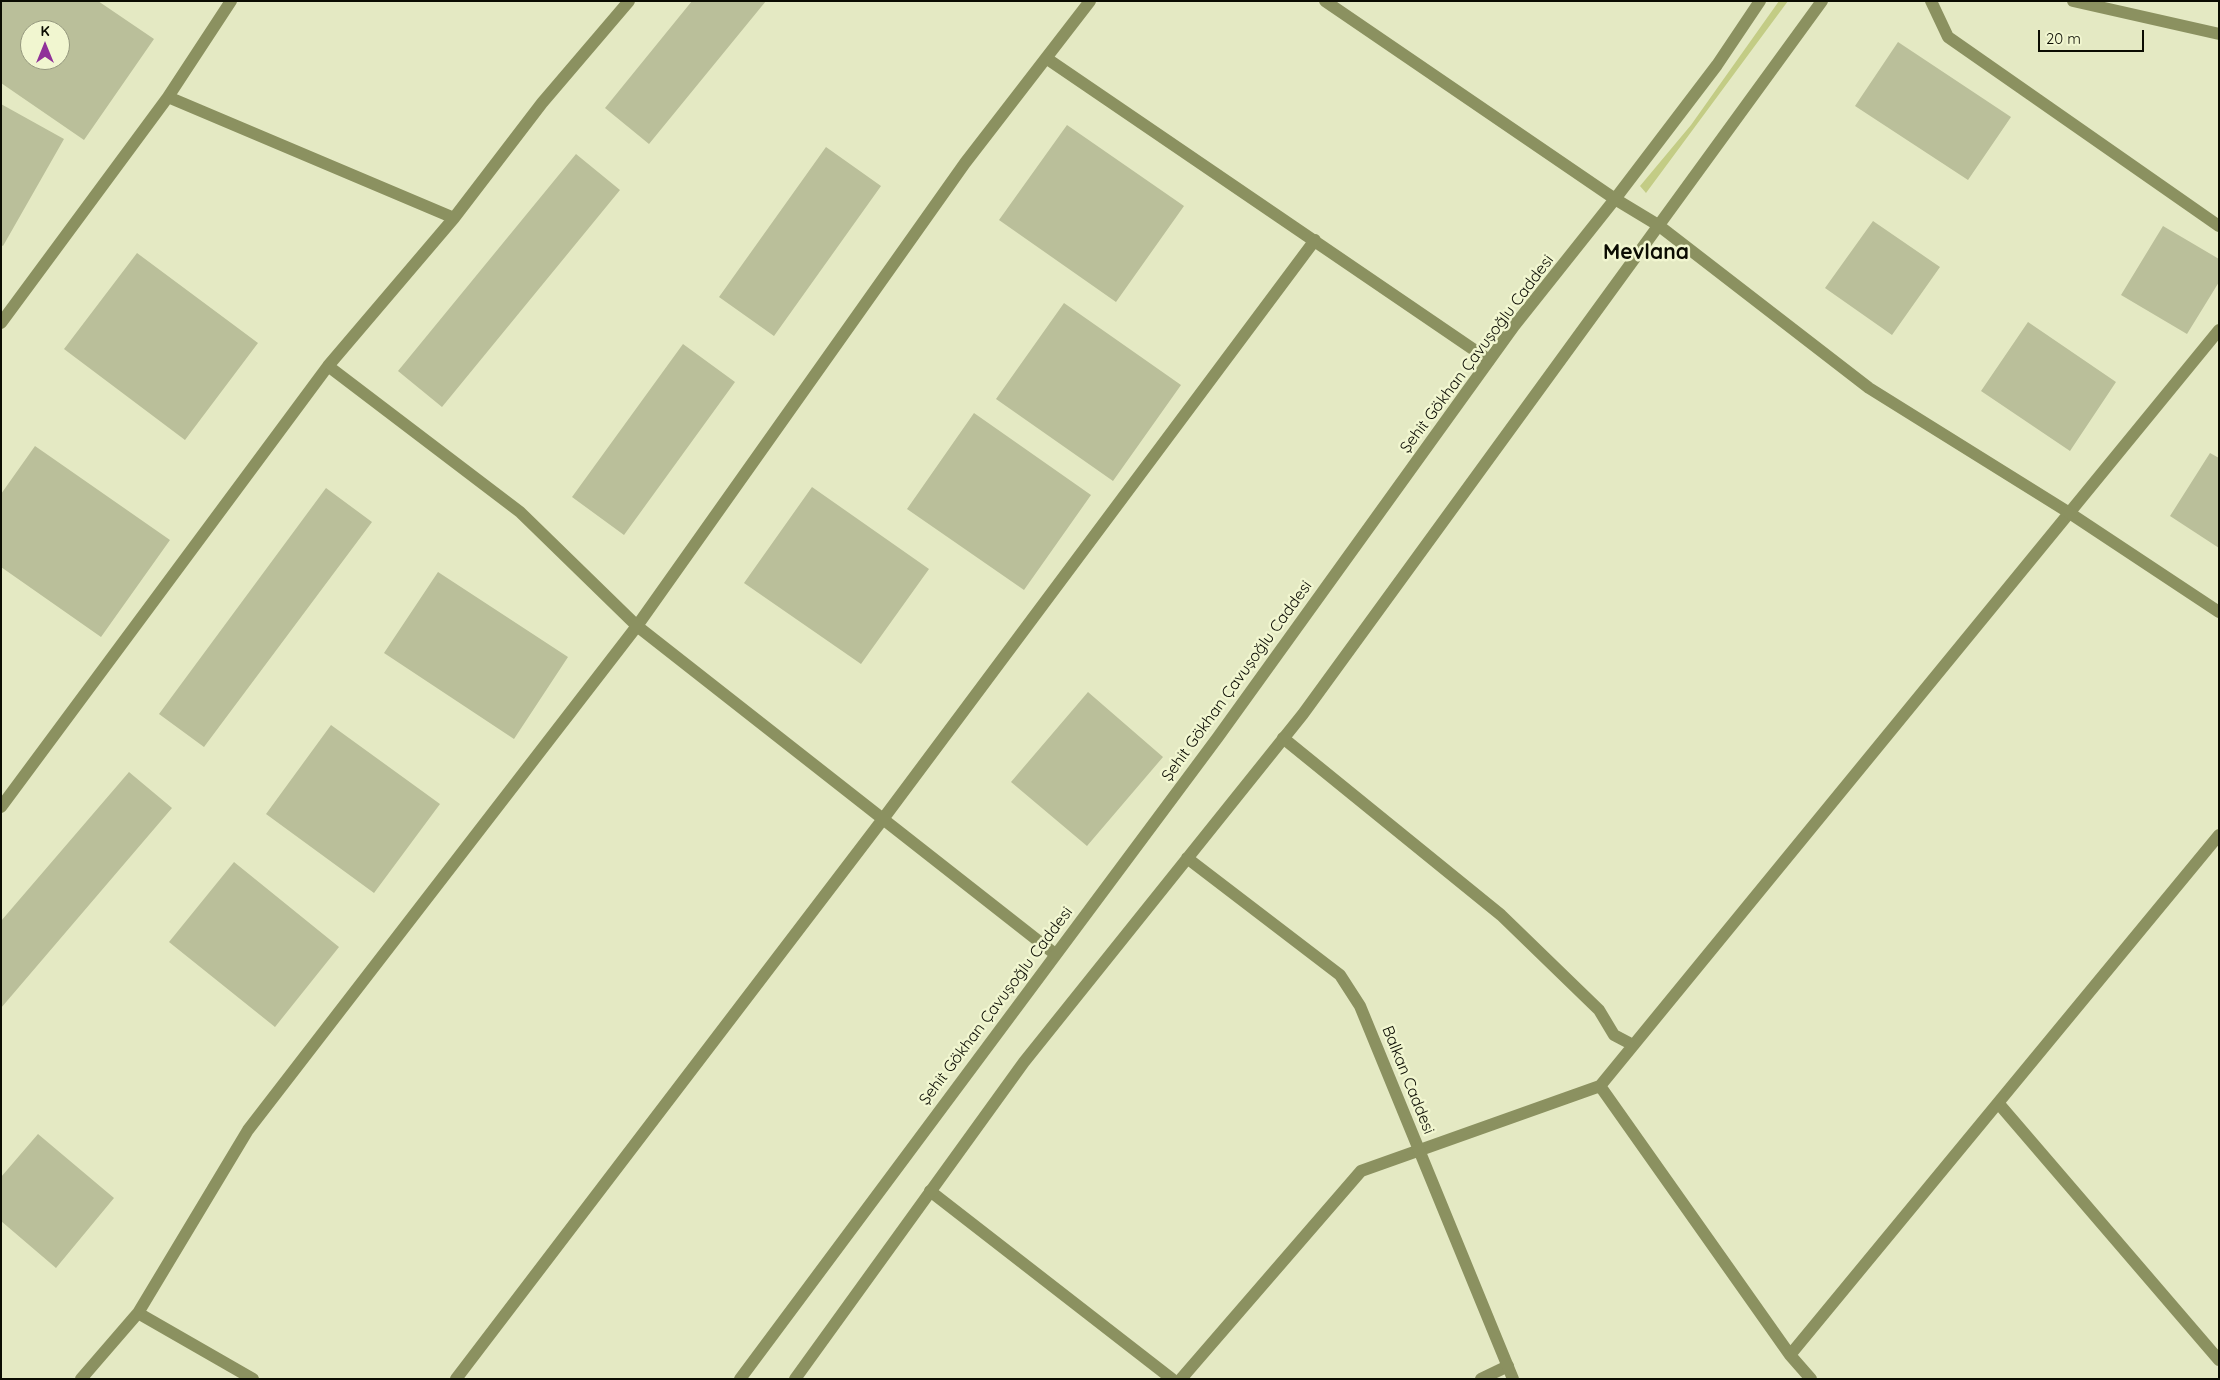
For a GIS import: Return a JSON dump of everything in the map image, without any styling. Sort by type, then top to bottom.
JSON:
[{"type":"street","points":[[1,323],[168,97],[231,1]]},
{"type":"street","points":[[1,807],[328,366],[454,218],[542,103],[629,1]]},
{"type":"street","points":[[81,1379],[138,1313],[248,1130],[637,626],[965,163],[1090,1]]},
{"type":"street","points":[[1325,1],[1615,199],[1658,225],[1869,388],[2068,512],[2219,612]]},
{"type":"street","name":"Şehit Gökhan Çavuşoğlu Caddesi","points":[[740,1379],[1218,737],[1489,360],[1717,66],[1760,1]]},
{"type":"street","points":[[795,1379],[1024,1062],[1283,738],[1822,1]]},
{"type":"street","points":[[1931,1],[1948,37],[2219,226]]},
{"type":"street","points":[[2073,1],[2219,34]]},
{"type":"street","points":[[1046,58],[1489,360]]},
{"type":"street","points":[[168,97],[454,218]]},
{"type":"street","points":[[456,1379],[883,819],[1315,240]]},
{"type":"street","points":[[1181,1379],[1361,1171],[1600,1086],[2068,512],[2219,330]]},
{"type":"street","points":[[328,366],[520,512],[637,626],[1055,954]]},
{"type":"street","points":[[1283,738],[1501,915],[1599,1010],[1614,1035],[1633,1045]]},
{"type":"street","points":[[1790,1355],[2219,835]]},
{"type":"street","name":"Balkan Caddesi","points":[[1187,858],[1340,976],[1360,1006],[1514,1379]]},
{"type":"street","points":[[1600,1086],[1790,1355],[1811,1379]]},
{"type":"street","points":[[1999,1104],[2219,1360]]},
{"type":"street","points":[[930,1191],[1172,1379]]},
{"type":"street","points":[[138,1313],[253,1379]]},
{"type":"street","points":[[1482,1379],[1508,1366]]},
{"type":"green space","points":[[1779,1],[1788,1],[1646,193],[1640,186],[1691,125]]},
{"type":"building","points":[[1,1],[98,1],[154,39],[84,140],[1,83]]},
{"type":"building","points":[[692,1],[766,1],[649,144],[605,108]]},
{"type":"building","points":[[1898,42],[2011,117],[1968,180],[1855,106]]},
{"type":"building","points":[[1,104],[64,139],[3,246],[1,245]]},
{"type":"building","points":[[1067,125],[1184,206],[1116,302],[999,220]]},
{"type":"building","points":[[826,147],[881,186],[774,336],[719,297]]},
{"type":"building","points":[[576,154],[620,190],[442,407],[398,371]]},
{"type":"building","points":[[1873,221],[1940,267],[1892,335],[1825,288]]},
{"type":"building","points":[[2163,226],[2219,259],[2219,282],[2187,334],[2121,295]]},
{"type":"building","points":[[137,253],[258,343],[185,440],[64,349]]},
{"type":"building","points":[[1064,303],[1181,385],[1113,481],[996,399]]},
{"type":"building","points":[[2028,322],[2116,382],[2070,451],[1981,391]]},
{"type":"building","points":[[683,344],[735,382],[624,535],[572,497]]},
{"type":"building","points":[[974,413],[1091,495],[1024,590],[907,509]]},
{"type":"building","points":[[35,446],[170,540],[101,637],[1,567],[1,494]]},
{"type":"building","points":[[2210,453],[2219,458],[2219,548],[2170,516]]},
{"type":"building","points":[[812,487],[929,569],[861,664],[744,583]]},
{"type":"building","points":[[326,488],[372,522],[204,747],[159,714]]},
{"type":"building","points":[[438,572],[568,657],[514,739],[384,653]]},
{"type":"building","points":[[1088,692],[1163,757],[1087,846],[1011,782]]},
{"type":"building","points":[[331,725],[440,804],[374,893],[266,814]]},
{"type":"building","points":[[129,772],[172,808],[1,1008],[1,921]]},
{"type":"building","points":[[234,862],[339,947],[275,1027],[169,942]]},
{"type":"building","points":[[38,1134],[114,1198],[56,1268],[1,1221],[1,1177]]},
{"type":"district","name":"Mevlana","points":[[1646,253]]}]
